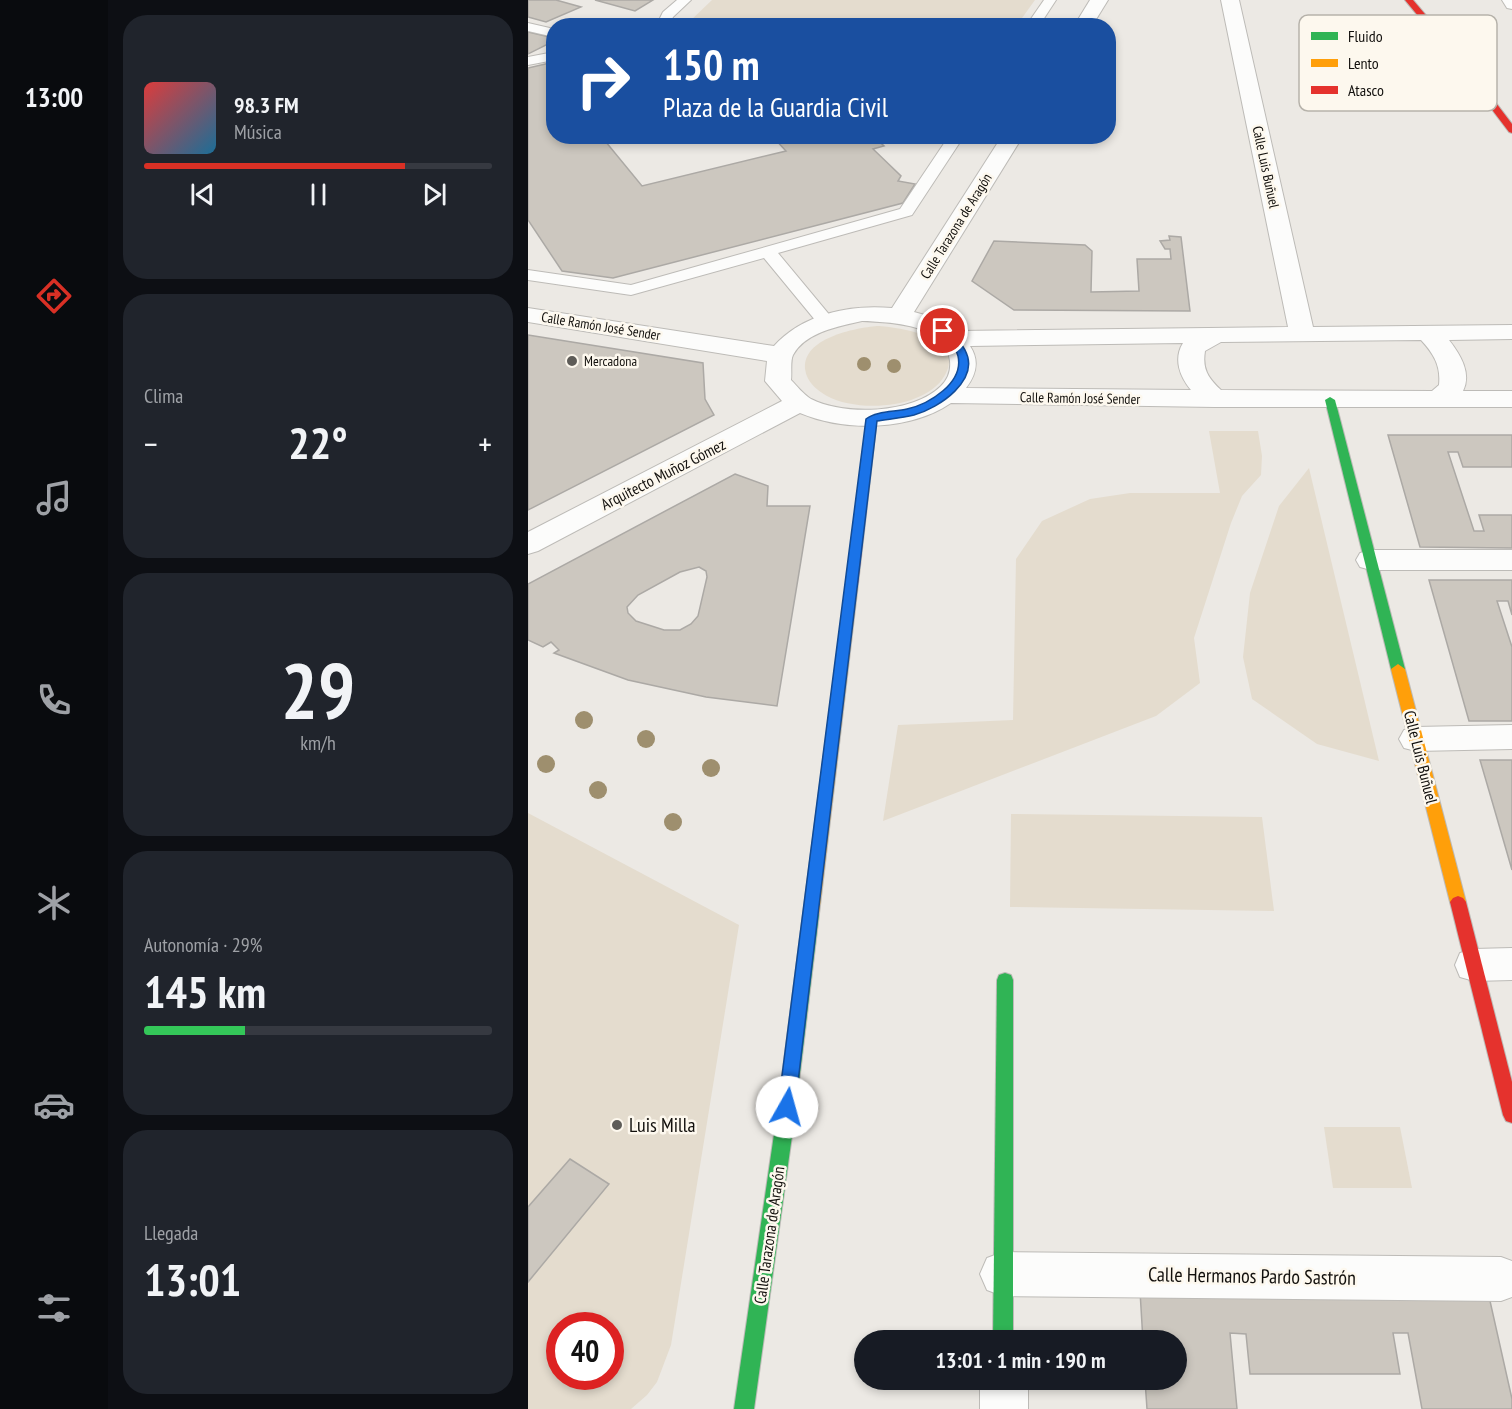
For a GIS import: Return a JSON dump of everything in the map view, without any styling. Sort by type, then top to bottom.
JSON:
[{"type":"street","points":[[1088,18],[1099,0]]},
{"type":"street","name":"Calle Luis Buñuel","points":[[1230,0],[1302,334]]},
{"type":"street","points":[[1408,0],[1421,15]]},
{"type":"street","points":[[1497,110],[1512,130]]},
{"type":"street","name":"Calle Tarazona de Aragón","points":[[900,315],[1008,144]]},
{"type":"street","points":[[862,314],[900,315],[932,324],[954,339],[964,357],[961,377],[945,395],[913,411],[872,419],[831,416],[799,403],[778,381],[780,355],[797,336],[826,322],[862,314]]},
{"type":"street","name":"Calle Ramón José Sender","points":[[528,315],[780,355]]},
{"type":"street","points":[[1427,332],[1447,353],[1454,374],[1452,388],[1438,399]]},
{"type":"street","points":[[954,339],[1512,332]]},
{"type":"street","points":[[1215,399],[1194,379],[1189,363],[1193,347],[1216,335]]},
{"type":"street","name":"Calle Ramón José Sender","points":[[945,395],[1330,400],[1438,399]]},
{"type":"street","points":[[1438,399],[1512,399]]},
{"type":"street","name":"Calle Luis Buñuel","points":[[1330,400],[1512,1115]]},
{"type":"street","name":"Arquitecto Muñoz Gómez","points":[[528,544],[799,403]]},
{"type":"street","name":"Calle Tarazona de Aragón","points":[[744,1409],[787,1107],[872,419]]},
{"type":"street","points":[[1371,560],[1512,560]]},
{"type":"street","points":[[1416,738],[1512,737]]},
{"type":"street","points":[[1474,965],[1512,964]]},
{"type":"street","points":[[1004,1330],[1005,980]]},
{"type":"street","name":"Calle Hermanos Pardo Sastrón","points":[[1003,1274],[1501,1279]]},
{"type":"street","points":[[1004,1390],[1004,1409]]},
{"type":"lane","points":[[666,18],[685,0]]},
{"type":"lane","points":[[1038,18],[1050,0]]},
{"type":"lane","points":[[1508,0],[1512,5]]},
{"type":"lane","points":[[528,27],[546,31]]},
{"type":"lane","points":[[528,61],[546,58]]},
{"type":"lane","points":[[528,275],[631,290],[769,253],[906,212],[952,144]]},
{"type":"lane","points":[[769,253],[826,322]]},
{"type":"shaded area","points":[[712,0],[1035,0],[1022,18],[693,18]]},
{"type":"shaded area","points":[[877,326],[914,332],[939,343],[946,351],[949,362],[945,375],[936,386],[923,395],[907,401],[873,406],[840,401],[827,396],[813,386],[805,369],[806,358],[812,349],[821,342],[844,332]]},
{"type":"shaded area","points":[[1209,431],[1258,431],[1262,456],[1261,475],[1242,496],[1194,638],[1200,683],[1156,716],[883,821],[898,725],[1013,720],[1016,559],[1042,521],[1090,499],[1130,493],[1220,493]]},
{"type":"shaded area","points":[[1309,468],[1379,761],[1317,744],[1252,699],[1243,657],[1250,593],[1279,506]]},
{"type":"shaded area","name":"Luis Milla","points":[[528,813],[739,925],[671,1345],[657,1382],[647,1395],[631,1409],[528,1409]]},
{"type":"shaded area","points":[[1011,814],[1262,817],[1274,911],[1010,907]]},
{"type":"shaded area","points":[[1324,1127],[1400,1127],[1412,1188],[1333,1188]]},
{"type":"building","points":[[528,0],[556,0],[581,7],[555,18],[546,18],[546,22],[528,17]]},
{"type":"building","points":[[595,0],[653,0],[635,11]]},
{"type":"building","points":[[528,32],[546,36],[546,45],[528,54]]},
{"type":"building","points":[[546,64],[546,144],[608,144],[642,186],[786,151],[779,144],[882,144],[884,146],[873,149],[901,176],[898,181],[915,184],[903,203],[613,278],[562,271],[528,220],[528,68]]},
{"type":"building","points":[[1169,236],[1181,237],[1190,311],[1014,310],[972,281],[994,241],[1085,245],[1092,251],[1091,292],[1139,291],[1137,259],[1171,259],[1170,249],[1165,249],[1160,241],[1170,240]]},
{"type":"building","points":[[528,335],[703,363],[705,399],[714,415],[528,510]]},
{"type":"building","points":[[1388,435],[1512,435],[1512,467],[1463,467],[1458,452],[1448,452],[1474,531],[1484,531],[1479,515],[1512,515],[1512,548],[1420,547]]},
{"type":"building","points":[[735,474],[768,486],[767,506],[810,506],[777,706],[706,697],[628,680],[554,653],[559,650],[551,642],[543,647],[528,640],[528,584]],"holes":[[[699,567],[706,571],[707,577],[698,616],[691,624],[680,630],[664,630],[636,621],[628,613],[627,607],[638,595],[680,572]]]},
{"type":"building","points":[[1429,580],[1512,580],[1512,615],[1508,601],[1497,601],[1512,647],[1512,721],[1469,721]]},
{"type":"building","points":[[1480,760],[1512,760],[1512,870],[1492,801]]},
{"type":"building","points":[[570,1159],[609,1184],[528,1282],[528,1207]]},
{"type":"building","points":[[1140,1291],[1488,1292],[1512,1399],[1512,1409],[1422,1409],[1408,1333],[1393,1333],[1400,1374],[1250,1374],[1246,1334],[1230,1333],[1237,1409],[1147,1409],[1146,1390],[1187,1390],[1187,1330],[1142,1330]]},
{"type":"traffic: fast","points":[[1330,400],[1398,669]]},
{"type":"traffic: fast","points":[[744,1409],[787,1107],[811,914]]},
{"type":"traffic: fast","points":[[1003,1330],[1005,980]]},
{"type":"traffic: slow","points":[[811,914],[852,584]]},
{"type":"traffic: slow","points":[[1398,669],[1458,902]]},
{"type":"traffic: jam","points":[[1409,0],[1422,15]]},
{"type":"traffic: jam","points":[[1497,110],[1512,130]]},
{"type":"traffic: jam","points":[[852,584],[872,419]]},
{"type":"traffic: jam","points":[[1458,902],[1512,1115]]},
{"type":"place","name":"Mercadona","points":[[572,361]]},
{"type":"place","name":"Luis Milla","points":[[617,1125]]},
{"type":"route","points":[[787,1107],[872,419],[913,411],[945,395],[961,377],[964,357],[954,339],[943,331]]}]
